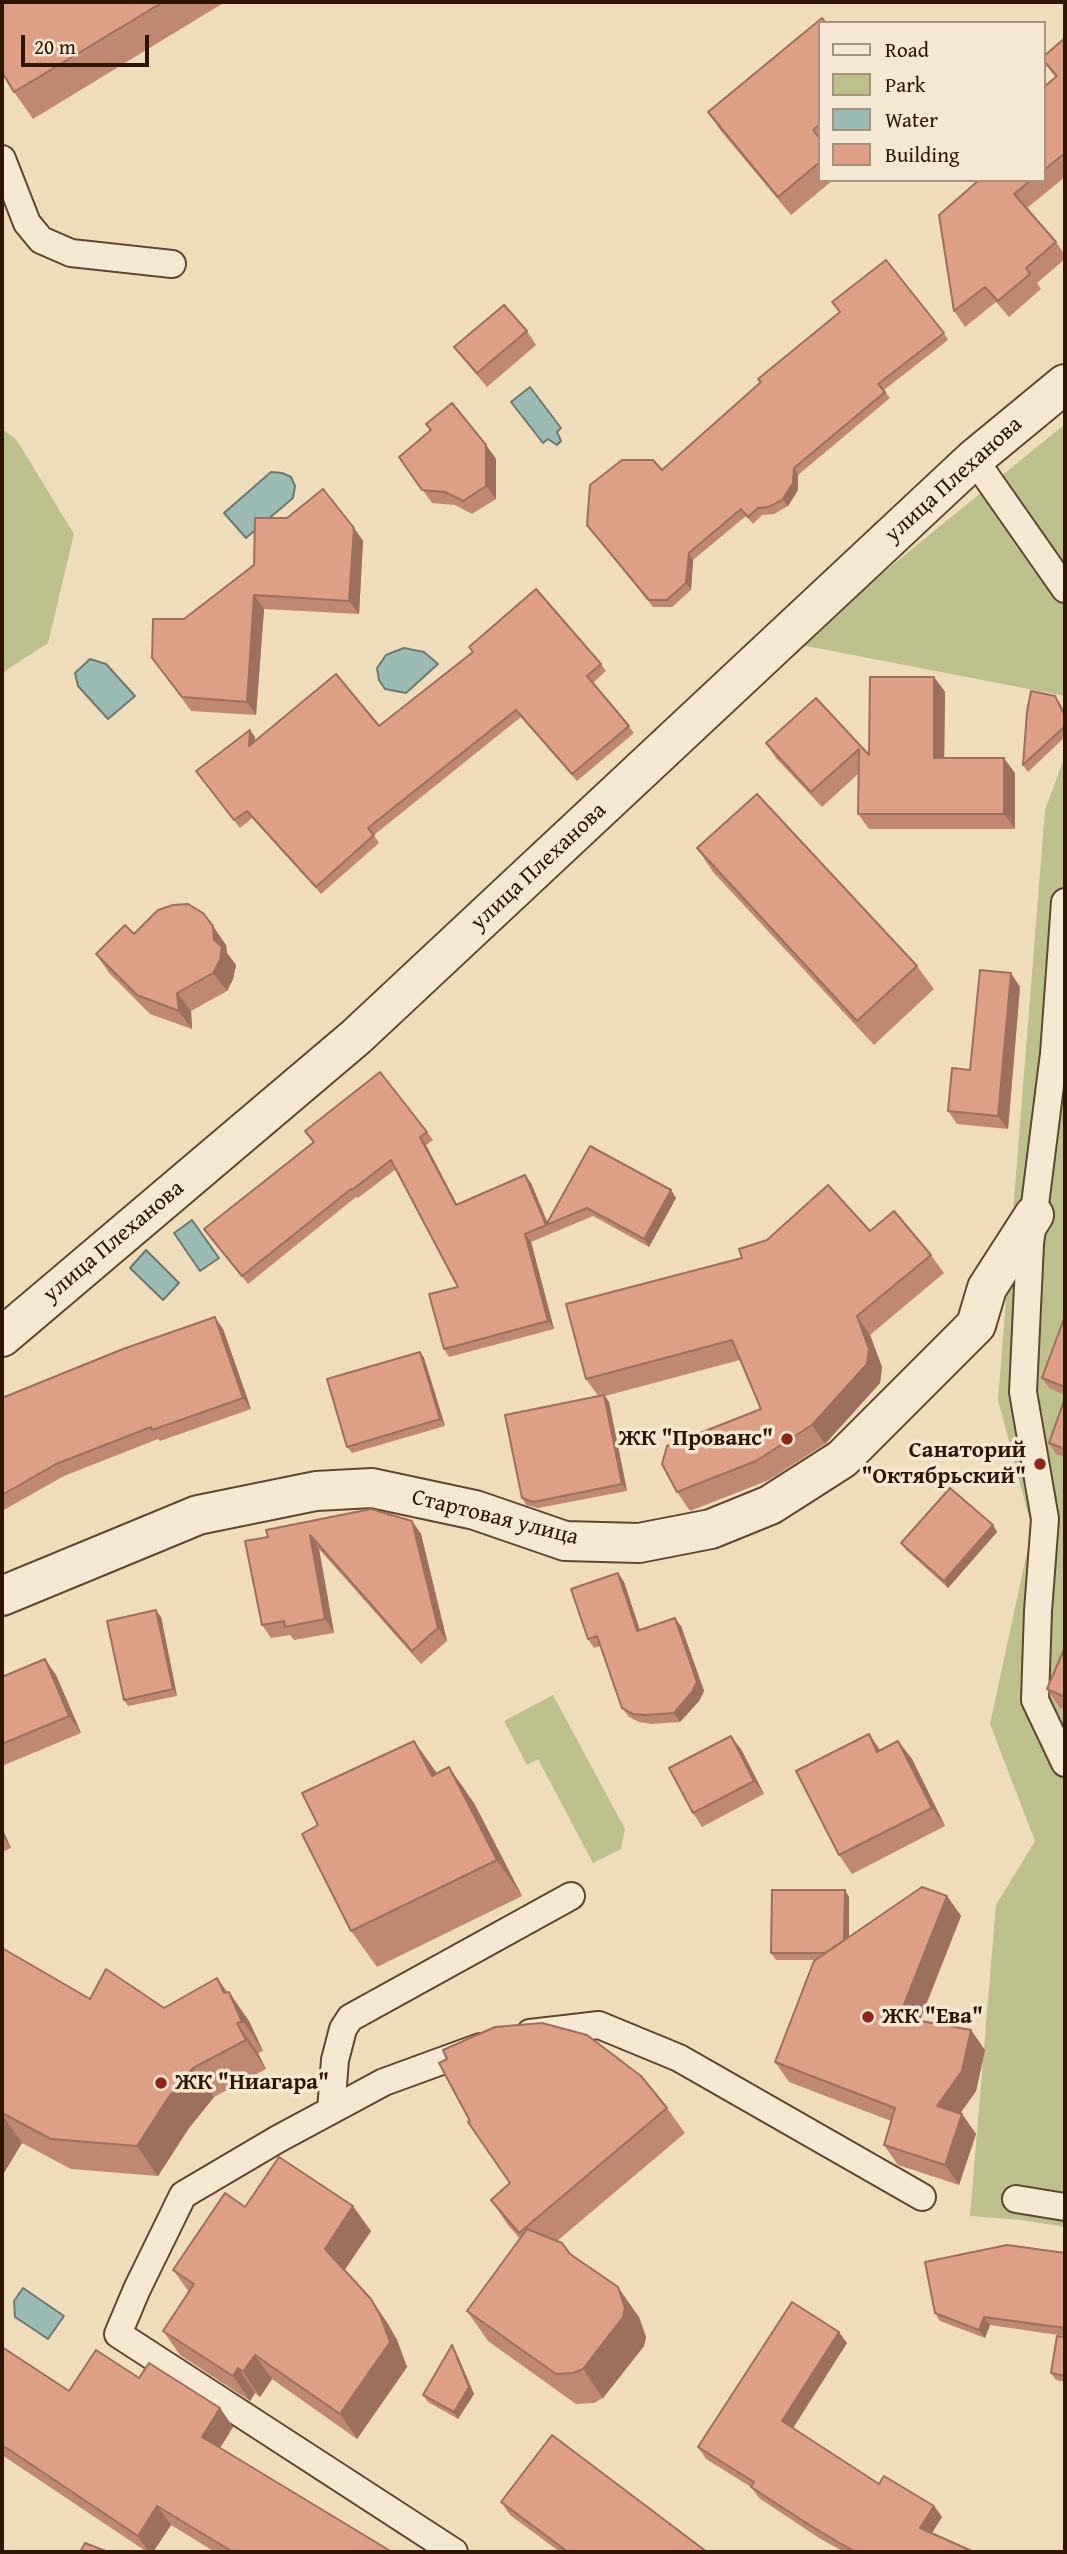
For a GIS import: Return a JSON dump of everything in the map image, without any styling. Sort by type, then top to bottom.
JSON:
[{"type":"street","name":"улица Плеханова","points":[[2,1337],[356,1037],[974,458],[1065,384]]},
{"type":"street","name":"Стартовая улица","points":[[2,1596],[198,1514],[316,1491],[372,1488],[475,1510],[565,1541],[639,1543],[711,1529],[770,1505],[842,1459],[976,1325],[987,1288],[1034,1215]]},
{"type":"lane","points":[[2,159],[27,223],[41,240],[71,253],[172,264]]},
{"type":"lane","points":[[974,458],[1065,589]]},
{"type":"lane","points":[[1065,902],[1055,1054],[1030,1244],[1023,1392],[1045,1519],[1035,1700],[1065,1763]]},
{"type":"lane","points":[[331,2110],[335,2060],[343,2028],[350,2018],[572,1896]]},
{"type":"lane","points":[[454,2552],[118,2334],[183,2195],[384,2082],[505,2038],[599,2025],[679,2058],[922,2197]]},
{"type":"lane","points":[[1016,2199],[1065,2207]]},
{"type":"green space","points":[[1065,424],[1065,696],[796,644]]},
{"type":"green space","points":[[2,429],[16,439],[74,534],[48,643],[2,673]]},
{"type":"green space","name":"Санаторий \"Октябрьский\"","points":[[1065,756],[1065,2227],[970,2216],[996,1905],[1035,1841],[990,1724],[1032,1529],[998,1400],[1045,810]]},
{"type":"green space","points":[[553,1695],[625,1829],[621,1849],[593,1863],[538,1759],[527,1765],[504,1721]]},
{"type":"water","points":[[530,387],[561,428],[557,432],[561,441],[557,445],[548,439],[543,443],[511,402]]},
{"type":"water","points":[[271,472],[291,477],[295,486],[293,498],[246,538],[224,513]]},
{"type":"water","points":[[404,648],[424,652],[438,664],[406,693],[385,689],[379,680],[377,668],[386,655]]},
{"type":"water","points":[[90,659],[106,664],[135,696],[108,719],[78,686],[75,673]]},
{"type":"water","points":[[192,1220],[219,1258],[200,1271],[174,1233]]},
{"type":"water","points":[[146,1250],[179,1283],[163,1300],[130,1268]]},
{"type":"water","points":[[23,2288],[64,2316],[48,2339],[15,2317],[14,2301]]},
{"type":"building","points":[[2,2],[163,2],[14,92],[2,72]]},
{"type":"building","points":[[818,21],[818,126],[813,130],[818,136],[818,164],[778,197],[708,112]]},
{"type":"building","points":[[1065,38],[1065,153],[1046,168],[1046,85],[1057,76],[1046,63],[1046,54]]},
{"type":"building","points":[[977,182],[1029,182],[1014,194],[1056,242],[1026,268],[1030,274],[998,301],[985,287],[954,311],[939,215]]},
{"type":"building","points":[[886,260],[944,333],[878,384],[885,392],[794,468],[793,483],[783,499],[769,507],[758,508],[748,517],[741,509],[689,553],[686,583],[667,600],[649,600],[587,525],[590,485],[622,460],[653,460],[662,470],[761,382],[758,379],[840,312],[832,302]]},
{"type":"building","points":[[504,305],[527,331],[477,373],[454,347]]},
{"type":"building","points":[[452,403],[486,445],[486,486],[463,501],[445,492],[422,490],[399,457],[431,430],[426,424]]},
{"type":"building","points":[[323,489],[354,528],[349,601],[254,595],[247,702],[182,697],[152,658],[153,619],[184,619],[254,565],[255,518],[287,518]]},
{"type":"building","points":[[536,589],[601,664],[587,676],[629,726],[572,774],[516,710],[368,828],[374,835],[316,887],[247,811],[234,820],[196,771],[250,730],[249,746],[336,674],[379,726],[473,652],[469,647]]},
{"type":"building","points":[[870,677],[934,677],[934,758],[1004,758],[1004,814],[858,814],[859,749],[811,792],[766,743],[816,698],[869,755]]},
{"type":"building","points":[[1031,691],[1055,696],[1065,716],[1065,726],[1023,765],[1027,712]]},
{"type":"building","points":[[757,794],[917,966],[857,1021],[697,848]]},
{"type":"building","points":[[188,904],[203,913],[213,926],[214,940],[222,947],[220,960],[213,973],[177,993],[179,1011],[137,995],[96,954],[125,925],[134,934],[158,910]]},
{"type":"building","points":[[980,970],[1011,973],[998,1116],[948,1111],[952,1068],[970,1070]]},
{"type":"building","points":[[380,1072],[427,1132],[420,1137],[456,1205],[525,1175],[546,1225],[590,1146],[671,1190],[644,1239],[587,1208],[525,1234],[548,1321],[444,1349],[429,1294],[458,1287],[391,1160],[242,1276],[204,1229],[314,1142],[305,1131]]},
{"type":"building","points":[[828,1185],[870,1231],[894,1211],[931,1255],[857,1316],[869,1349],[867,1364],[812,1425],[756,1461],[677,1492],[662,1464],[667,1446],[761,1409],[732,1340],[586,1379],[566,1304],[742,1258],[739,1249],[767,1240]]},
{"type":"building","points":[[1065,1316],[1065,1387],[1042,1378]]},
{"type":"building","points":[[215,1317],[243,1398],[152,1430],[151,1427],[56,1464],[2,1495],[2,1398],[123,1349]]},
{"type":"building","points":[[420,1352],[440,1419],[347,1447],[327,1379]]},
{"type":"building","points":[[604,1395],[622,1484],[533,1502],[522,1498],[505,1415]]},
{"type":"building","points":[[1065,1398],[1065,1449],[1049,1443]]},
{"type":"building","points":[[950,1488],[993,1525],[944,1581],[901,1543]]},
{"type":"building","points":[[371,1509],[412,1521],[438,1628],[412,1651],[310,1535],[325,1619],[285,1627],[284,1621],[262,1625],[245,1541],[268,1537],[266,1530]]},
{"type":"building","points":[[618,1573],[637,1631],[675,1618],[697,1682],[674,1713],[633,1714],[622,1708],[597,1636],[588,1639],[571,1589]]},
{"type":"building","points":[[156,1610],[173,1689],[124,1700],[107,1621]]},
{"type":"building","points":[[1065,1647],[1065,1697],[1047,1689]]},
{"type":"building","points":[[45,1659],[69,1716],[2,1744],[2,1677]]},
{"type":"building","points":[[869,1734],[877,1752],[898,1741],[932,1808],[839,1855],[796,1771]]},
{"type":"building","points":[[731,1736],[754,1781],[693,1813],[669,1768]]},
{"type":"building","points":[[414,1741],[432,1776],[449,1767],[497,1860],[351,1931],[302,1834],[318,1825],[302,1793]]},
{"type":"building","points":[[922,1887],[947,1896],[899,2017],[971,2030],[962,2071],[937,2106],[962,2114],[945,2165],[884,2145],[895,2108],[775,2062],[814,1961]]},
{"type":"building","points":[[772,1890],[845,1890],[844,1940],[825,1953],[771,1953]]},
{"type":"building","points":[[2,1948],[90,1999],[106,1969],[164,2008],[217,1978],[224,1993],[229,1992],[242,2022],[237,2023],[246,2040],[193,2068],[168,2098],[137,2146],[51,2139],[2,2113]]},
{"type":"building","points":[[542,2023],[587,2035],[641,2076],[667,2108],[519,2233],[491,2200],[510,2183],[468,2122],[470,2121],[439,2063],[447,2059],[443,2050],[495,2027]]},
{"type":"building","points":[[279,2157],[353,2206],[325,2249],[371,2299],[390,2342],[340,2414],[255,2355],[243,2372],[238,2368],[233,2376],[163,2331],[194,2284],[173,2270],[225,2193],[245,2207]]},
{"type":"building","points":[[527,2229],[562,2243],[570,2254],[618,2287],[625,2308],[623,2317],[583,2369],[573,2373],[556,2374],[467,2311]]},
{"type":"building","points":[[1007,2245],[1065,2253],[1065,2328],[984,2317],[979,2330],[935,2313],[925,2262]]},
{"type":"building","points":[[792,2302],[839,2332],[782,2421],[879,2484],[884,2476],[934,2506],[920,2528],[974,2552],[855,2552],[751,2487],[754,2482],[698,2447]]},
{"type":"building","points":[[1057,2336],[1065,2337],[1065,2376],[1051,2373]]},
{"type":"building","points":[[452,2345],[469,2387],[454,2412],[423,2395]]},
{"type":"building","points":[[2,2347],[69,2391],[96,2350],[139,2378],[149,2363],[220,2408],[202,2437],[392,2552],[233,2552],[157,2506],[138,2536],[2,2445]]},
{"type":"building","points":[[552,2435],[707,2552],[568,2552],[501,2502]]},
{"type":"building","points":[[85,2543],[108,2552],[80,2552]]},
{"type":"place","name":"ЖК \"Прованс\"","points":[[787,1439]]},
{"type":"place","name":"Санаторий \"Октябрьский\"","points":[[1040,1464]]},
{"type":"place","name":"ЖК \"Ева\"","points":[[868,2017]]},
{"type":"place","name":"ЖК \"Ниагара\"","points":[[161,2083]]}]
